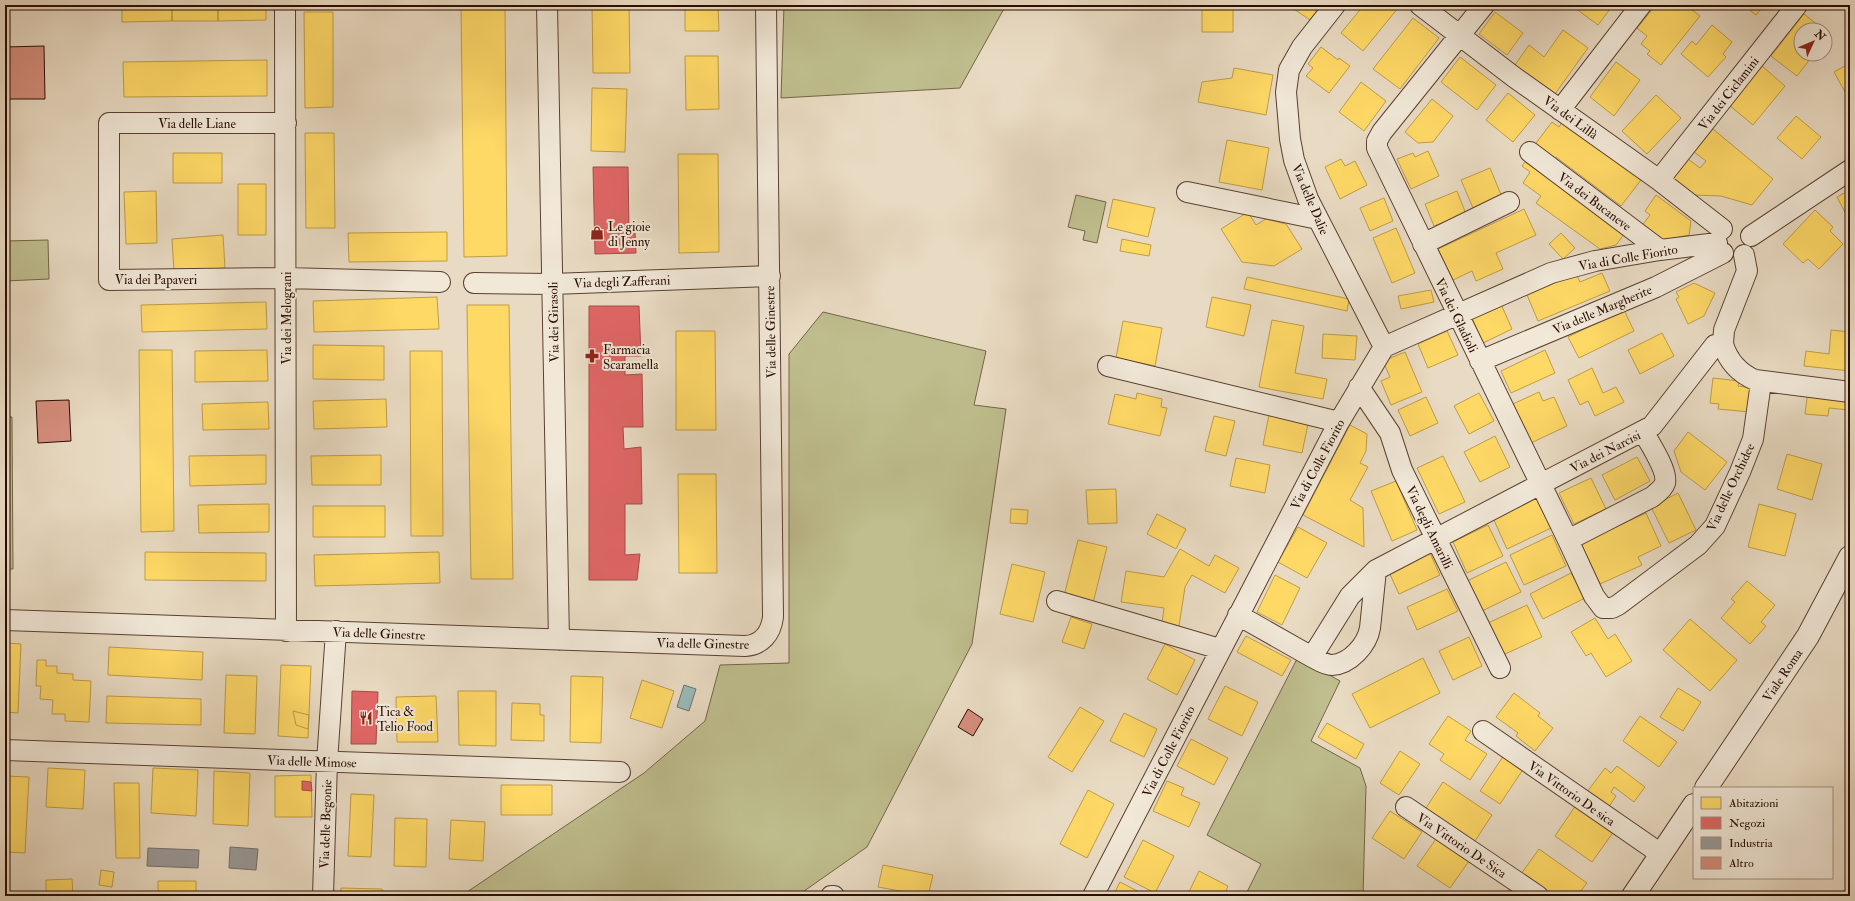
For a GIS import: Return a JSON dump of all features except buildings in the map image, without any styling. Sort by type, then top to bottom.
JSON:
[{"type":"street","name":"Via dei Melograni","points":[[285,5],[286,631]]},
{"type":"street","name":"Via dei Girasoli","points":[[547,5],[559,640]]},
{"type":"street","name":"Via delle Ginestre","points":[[5,620],[745,646],[757,644],[766,636],[773,617],[766,5]]},
{"type":"street","name":"Via delle Dalie","points":[[1335,5],[1298,52],[1289,70],[1286,82],[1287,115],[1294,160],[1307,194],[1318,219],[1384,347]]},
{"type":"street","name":"Via dei Lillà","points":[[1420,5],[1560,110],[1659,180],[1721,242]]},
{"type":"street","name":"Via dei Gladioli","points":[[1484,5],[1382,132],[1377,141],[1379,155],[1594,596],[1603,608]]},
{"type":"street","points":[[1560,110],[1641,5]]},
{"type":"street","name":"Via dei Ciclamini","points":[[1659,180],[1797,5]]},
{"type":"street","name":"Via delle Liane","points":[[109,123],[286,123]]},
{"type":"street","name":"Via dei Papaveri","points":[[109,123],[109,280],[286,278]]},
{"type":"street","name":"Via dei Bucaneve","points":[[1530,152],[1660,250]]},
{"type":"street","points":[[1850,170],[1747,245],[1733,258],[1721,242],[1731,224],[1741,225],[1748,232],[1747,245],[1747,271],[1724,330],[1723,344],[1726,357],[1749,377],[1761,382],[1850,392]]},
{"type":"street","points":[[1187,192],[1318,219]]},
{"type":"street","points":[[1423,244],[1509,202]]},
{"type":"street","name":"Via di Colle Fiorito","points":[[1093,896],[1339,422],[1384,347],[1551,273],[1595,261],[1721,242]]},
{"type":"street","name":"Via delle Margherite","points":[[1480,361],[1656,287],[1721,242]]},
{"type":"street","name":"Via degli Zafferani","points":[[474,283],[552,284],[770,276]]},
{"type":"street","points":[[286,278],[440,282]]},
{"type":"street","name":"Via dei Narcisi","points":[[1312,657],[1350,596],[1376,570],[1435,537],[1652,426],[1715,345],[1723,344]]},
{"type":"street","points":[[1108,366],[1339,422]]},
{"type":"street","name":"Via delle Orchidee","points":[[1603,608],[1612,608],[1618,605],[1694,549],[1711,532],[1740,472],[1753,439],[1761,382]]},
{"type":"street","name":"Via degli Amarilli","points":[[1359,387],[1390,433],[1402,470],[1500,668]]},
{"type":"street","points":[[1568,540],[1652,496],[1663,488],[1665,479],[1663,470],[1643,431]]},
{"type":"street","name":"Viale Roma","points":[[1707,787],[1808,636],[1850,557]]},
{"type":"street","points":[[1238,615],[1326,664],[1337,664],[1344,661],[1362,646],[1368,637],[1376,570]]},
{"type":"street","points":[[1057,601],[1220,649]]},
{"type":"street","name":"Via delle Begonie","points":[[323,896],[327,762],[336,632]]},
{"type":"street","name":"Via Vittorio De sica","points":[[1483,732],[1661,854]]},
{"type":"street","name":"Via delle Mimose","points":[[5,750],[620,772]]},
{"type":"street","name":"Via Vittorio De Sica","points":[[1406,806],[1538,896]]},
{"type":"street","points":[[1633,896],[1693,806]]},
{"type":"shaded area","points":[[784,5],[1006,5],[960,88],[781,98]]},
{"type":"shaded area","points":[[1076,195],[1106,202],[1097,243],[1083,240],[1085,231],[1068,227]]},
{"type":"shaded area","points":[[48,240],[49,279],[5,281],[5,241]]},
{"type":"shaded area","points":[[823,312],[986,351],[974,405],[1006,409],[972,644],[867,847],[797,896],[461,896],[644,773],[705,721],[720,665],[789,663],[789,354]]},
{"type":"shaded area","points":[[5,417],[12,417],[13,569],[5,569]]},
{"type":"shaded area","points":[[1298,657],[1340,681],[1311,741],[1360,768],[1366,786],[1363,896],[1245,896],[1261,864],[1207,835]]},
{"type":"water","points":[[684,685],[696,689],[689,711],[677,707]]},
{"type":"place","name":"Le gioie di Jenny","points":[[597,233]]},
{"type":"place","name":"Farmacia Scaramella","points":[[592,356]]},
{"type":"place","name":"Tica & Telio Food","points":[[366,718]]}]
